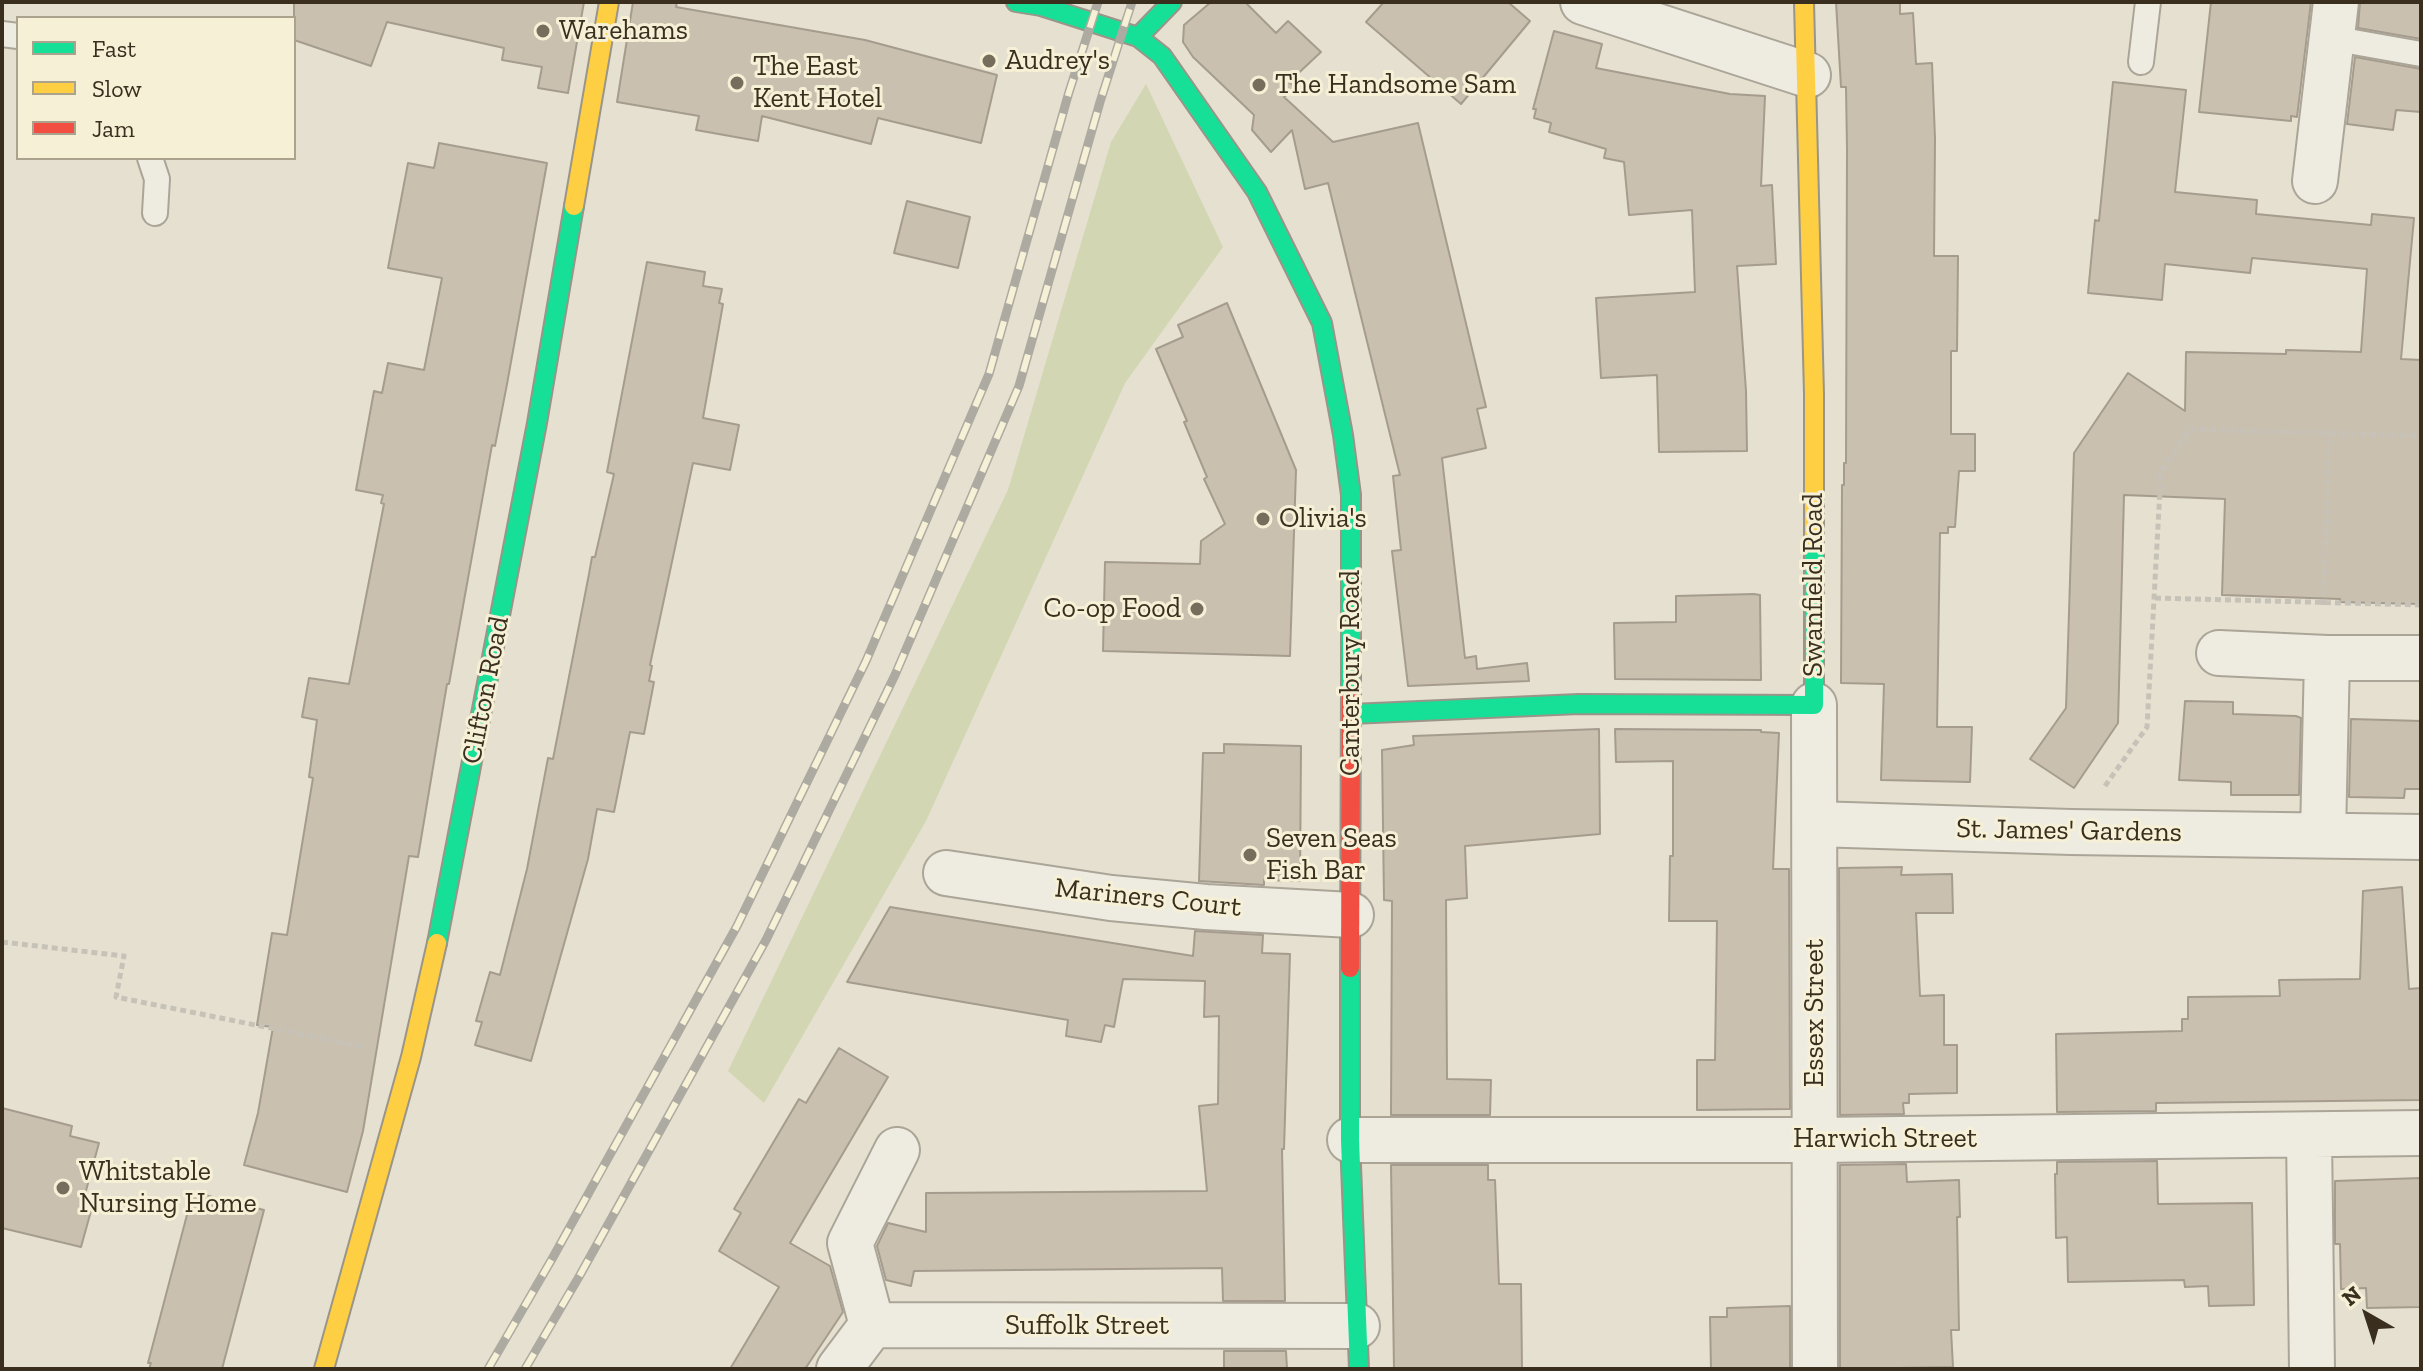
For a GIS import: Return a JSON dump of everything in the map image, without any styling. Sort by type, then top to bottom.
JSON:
[{"type":"street","name":"Clifton Road","points":[[324,1369],[411,1057],[439,934],[537,423],[609,2]]},
{"type":"street","points":[[1016,2],[1041,6],[1138,37],[1172,2]]},
{"type":"street","points":[[1583,2],[1808,75]]},
{"type":"street","name":"Swanfield Road","points":[[1351,714],[1579,704],[1814,705],[1814,394],[1804,2]]},
{"type":"street","points":[[2315,181],[2334,20]]},
{"type":"street","name":"Canterbury Road","points":[[1138,37],[1162,56],[1257,192],[1322,323],[1343,435],[1351,495],[1350,1140],[1359,1369]]},
{"type":"street","points":[[2219,653],[2421,658]]},
{"type":"street","points":[[2323,834],[2327,658]]},
{"type":"street","name":"Essex Street","points":[[1814,705],[1815,1369]]},
{"type":"street","name":"St. James' Gardens","points":[[1815,824],[2071,832],[2421,837]]},
{"type":"street","name":"Mariners Court","points":[[946,873],[1111,898],[1351,915]]},
{"type":"street","name":"Harwich Street","points":[[1350,1140],[1815,1140],[2421,1133]]},
{"type":"street","points":[[2309,1136],[2312,1369]]},
{"type":"street","points":[[839,1369],[872,1325],[850,1243],[897,1150]]},
{"type":"street","name":"Suffolk Street","points":[[872,1325],[1357,1326]]},
{"type":"lane","points":[[2141,62],[2148,2]]},
{"type":"lane","points":[[2334,20],[2421,54]]},
{"type":"lane","points":[[151,160],[157,179],[155,213]]},
{"type":"path","points":[[2071,832],[2147,727],[2161,471],[2190,429],[2421,436]]},
{"type":"path","points":[[2327,658],[2323,603],[2330,433]]},
{"type":"path","points":[[2155,598],[2421,605]]},
{"type":"path","points":[[2,942],[124,956],[116,997],[411,1057]]},
{"type":"green space","points":[[1146,84],[1223,247],[1125,383],[926,821],[764,1103],[728,1071],[1008,490],[1111,142]]},
{"type":"building","points":[[294,2],[584,2],[568,93],[538,88],[542,67],[502,60],[504,48],[387,22],[371,66],[296,41]]},
{"type":"building","points":[[633,2],[677,2],[676,7],[865,40],[997,75],[981,143],[878,118],[871,144],[762,116],[758,141],[696,130],[699,116],[617,102]]},
{"type":"building","points":[[1211,2],[1245,2],[1276,33],[1288,21],[1321,52],[1289,82],[1296,88],[1284,97],[1333,142],[1418,123],[1486,407],[1477,409],[1486,448],[1442,458],[1465,658],[1476,656],[1477,669],[1527,663],[1529,681],[1408,686],[1392,551],[1401,550],[1393,476],[1400,475],[1328,183],[1305,189],[1292,130],[1271,152],[1252,130],[1254,115],[1193,57],[1183,42],[1184,25]]},
{"type":"building","points":[[1384,2],[1508,2],[1530,21],[1461,104],[1366,22]]},
{"type":"building","points":[[1836,2],[1900,2],[1900,14],[1913,13],[1916,64],[1932,63],[1934,256],[1958,256],[1957,351],[1951,351],[1951,434],[1975,434],[1975,471],[1959,471],[1955,527],[1948,527],[1948,533],[1940,533],[1937,727],[1972,727],[1970,782],[1881,780],[1884,684],[1841,683],[1842,485],[1846,463],[1847,149],[1846,87],[1841,87]]},
{"type":"building","points":[[2211,2],[2311,2],[2297,117],[2291,116],[2291,121],[2199,112]]},
{"type":"building","points":[[2360,2],[2421,2],[2421,39],[2358,28]]},
{"type":"building","points":[[1554,31],[1602,44],[1596,68],[1730,94],[1765,96],[1761,186],[1772,185],[1776,264],[1737,266],[1747,451],[1659,452],[1657,375],[1601,378],[1596,298],[1695,292],[1692,210],[1629,215],[1624,162],[1604,158],[1606,149],[1549,132],[1551,123],[1534,118],[1536,109],[1533,109]]},
{"type":"building","points":[[2355,57],[2421,69],[2421,112],[2396,110],[2393,130],[2347,124]]},
{"type":"building","points":[[2113,82],[2186,90],[2175,192],[2257,200],[2256,214],[2371,225],[2372,214],[2414,218],[2401,359],[2421,360],[2420,604],[2222,595],[2225,499],[2124,495],[2118,723],[2074,788],[2030,759],[2066,708],[2074,453],[2128,373],[2185,411],[2186,352],[2361,352],[2367,269],[2252,258],[2250,273],[2165,264],[2162,300],[2088,293],[2095,220],[2099,221]]},
{"type":"building","points":[[439,143],[547,163],[447,684],[418,857],[409,856],[363,1131],[347,1192],[244,1165],[258,1113],[273,1027],[257,1025],[272,933],[287,935],[313,778],[309,777],[317,720],[302,717],[309,678],[349,684],[384,504],[381,503],[383,495],[356,490],[374,391],[382,393],[388,363],[424,370],[442,278],[388,268],[408,163],[434,168]]},
{"type":"building","points":[[907,201],[970,217],[958,268],[894,253]]},
{"type":"building","points":[[647,262],[705,272],[703,286],[722,289],[719,303],[723,304],[703,418],[739,425],[730,470],[693,463],[650,665],[649,681],[654,682],[644,734],[630,732],[614,812],[597,809],[588,859],[531,1061],[475,1045],[482,1022],[476,1021],[490,972],[500,975],[527,869],[548,758],[553,759],[592,557],[595,557],[614,474],[607,472]]},
{"type":"building","points":[[1227,303],[1296,470],[1290,656],[1103,651],[1105,562],[1200,564],[1201,541],[1225,524],[1204,479],[1207,477],[1184,422],[1187,421],[1156,349],[1183,337],[1178,325]]},
{"type":"building","points":[[1760,595],[1761,680],[1615,679],[1614,623],[1676,622],[1676,596]]},
{"type":"building","points":[[2185,701],[2233,702],[2233,714],[2301,718],[2299,795],[2231,795],[2231,782],[2179,780]]},
{"type":"building","points":[[2351,719],[2421,721],[2421,789],[2405,789],[2404,798],[2349,797]]},
{"type":"building","points":[[1599,729],[1600,834],[1465,846],[1467,898],[1446,900],[1447,1079],[1491,1080],[1490,1115],[1391,1115],[1392,901],[1384,900],[1382,750],[1414,745],[1413,736]]},
{"type":"building","points":[[1615,729],[1761,730],[1779,733],[1773,869],[1789,869],[1790,1109],[1697,1110],[1697,1060],[1715,1060],[1717,921],[1669,921],[1673,761],[1616,762]]},
{"type":"building","points":[[1224,744],[1301,746],[1300,881],[1264,880],[1264,885],[1199,881],[1203,753],[1224,753]]},
{"type":"building","points":[[1902,867],[1901,875],[1952,874],[1953,913],[1916,913],[1920,996],[1944,995],[1944,1045],[1957,1045],[1957,1093],[1909,1094],[1909,1103],[1903,1103],[1904,1114],[1840,1115],[1839,868]]},
{"type":"building","points":[[2402,887],[2409,989],[2421,988],[2421,1100],[2156,1103],[2156,1111],[2057,1112],[2056,1034],[2182,1031],[2182,1019],[2188,1019],[2188,997],[2280,996],[2279,980],[2360,979],[2363,891]]},
{"type":"building","points":[[890,907],[1193,956],[1195,931],[1263,935],[1262,953],[1290,954],[1282,1149],[1285,1301],[1223,1301],[1222,1268],[914,1271],[911,1286],[886,1280],[877,1246],[888,1223],[926,1232],[926,1193],[1207,1191],[1199,1106],[1218,1104],[1219,1016],[1204,1017],[1205,981],[1123,979],[1114,1027],[1105,1025],[1101,1042],[1066,1036],[1068,1020],[847,982]]},
{"type":"building","points":[[839,1048],[888,1077],[790,1243],[830,1266],[843,1312],[805,1369],[730,1369],[779,1287],[719,1251],[741,1213],[734,1209],[799,1099],[806,1103]]},
{"type":"building","name":"Whitstable Nursing Home","points":[[2,1108],[72,1126],[70,1136],[99,1143],[81,1209],[91,1211],[81,1247],[2,1228]]},
{"type":"building","points":[[2157,1161],[2158,1204],[2252,1203],[2254,1305],[2209,1306],[2208,1286],[2185,1287],[2184,1280],[2068,1282],[2067,1237],[2056,1238],[2057,1162]]},
{"type":"building","points":[[1906,1164],[1907,1182],[1959,1180],[1959,1330],[1951,1330],[1953,1367],[1840,1369],[1840,1165]]},
{"type":"building","points":[[1391,1165],[1488,1165],[1488,1180],[1495,1180],[1499,1284],[1521,1284],[1522,1369],[1394,1369]]},
{"type":"building","points":[[2421,1178],[2421,1307],[2367,1308],[2366,1288],[2341,1289],[2340,1244],[2335,1244],[2335,1181]]},
{"type":"building","points":[[193,1192],[264,1210],[222,1369],[149,1369],[151,1363],[148,1363]]},
{"type":"building","points":[[1790,1306],[1790,1369],[1711,1369],[1710,1317],[1727,1317],[1727,1308]]},
{"type":"building","points":[[1224,1351],[1286,1351],[1287,1369],[1224,1369]]},
{"type":"railway","points":[[488,1369],[737,926],[866,661],[989,374],[1069,92],[1098,2]]},
{"type":"railway","points":[[525,1369],[766,940],[895,675],[1019,386],[1100,102],[1132,2]]},
{"type":"traffic: fast","points":[[1016,2],[1041,6],[1138,37],[1162,56],[1257,192],[1322,323],[1351,495],[1351,696]]},
{"type":"traffic: fast","points":[[1138,37],[1172,2]]},
{"type":"traffic: fast","points":[[437,943],[537,423],[574,206]]},
{"type":"traffic: fast","points":[[1351,714],[1579,704],[1814,705],[1814,541]]},
{"type":"traffic: fast","points":[[1350,968],[1350,1140],[1359,1369]]},
{"type":"traffic: slow","points":[[574,206],[609,2]]},
{"type":"traffic: slow","points":[[1804,2],[1814,394],[1814,541]]},
{"type":"traffic: slow","points":[[324,1369],[411,1057],[437,943]]},
{"type":"traffic: jam","points":[[1350,968],[1351,696]]},
{"type":"place","name":"Warehams","points":[[543,31]]},
{"type":"place","name":"Audrey's","points":[[989,61]]},
{"type":"place","name":"The East Kent Hotel","points":[[737,83]]},
{"type":"place","name":"The Handsome Sam","points":[[1259,85]]},
{"type":"place","name":"Olivia's","points":[[1263,519]]},
{"type":"place","name":"Co-op Food","points":[[1197,609]]},
{"type":"place","name":"Seven Seas Fish Bar","points":[[1250,855]]},
{"type":"place","name":"Whitstable Nursing Home","points":[[63,1188]]}]
